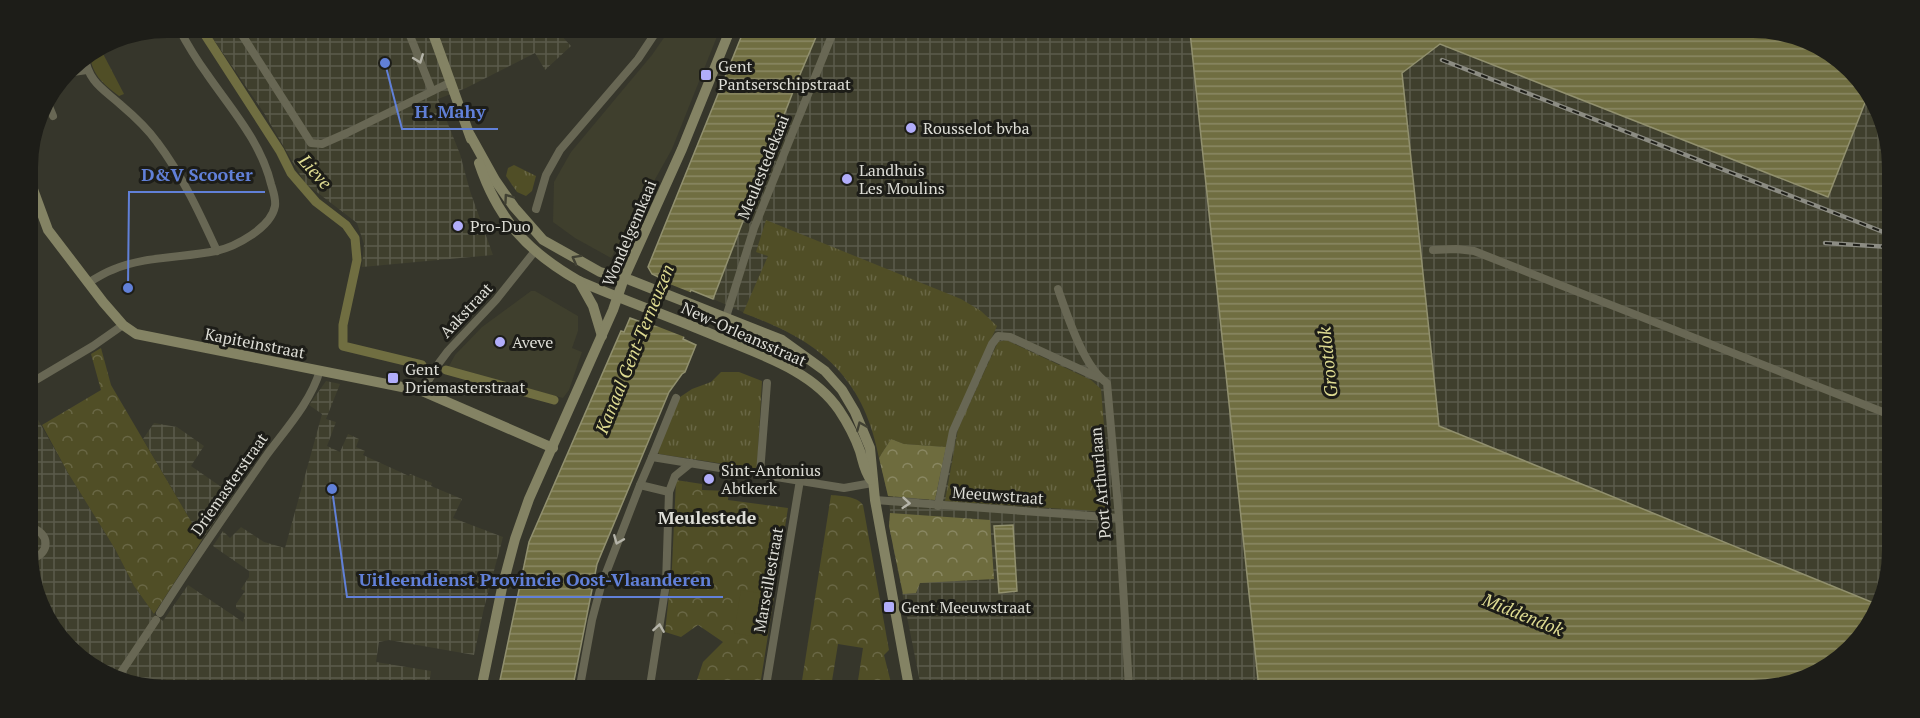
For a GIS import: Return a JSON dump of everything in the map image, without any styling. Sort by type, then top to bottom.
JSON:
[{"type":"main road","points":[[435,38],[470,135]]},
{"type":"main road","name":"Wondelgemkaai","points":[[483,680],[502,588],[529,499],[602,336],[624,278],[682,149],[727,38]]},
{"type":"main road","name":"New-Orleansstraat","points":[[470,135],[495,180],[514,207],[543,240],[600,272],[653,288],[782,340],[819,365],[837,384],[855,412],[870,448],[874,500],[908,680]]},
{"type":"main road","name":"New-Orleansstraat","points":[[470,135],[481,168],[500,210],[513,230],[535,251],[558,269],[579,281],[705,331],[793,370],[818,387],[844,418],[860,450],[865,472],[872,483]]},
{"type":"main road","name":"Kapiteinstraat","points":[[38,203],[48,230],[123,325],[136,333],[422,392],[553,448]]},
{"type":"main road","points":[[579,281],[593,306],[602,336]]},
{"type":"street","points":[[88,283],[113,269],[217,251],[236,245],[250,237],[271,216],[275,207],[275,197],[267,167],[247,129],[206,74],[184,38]]},
{"type":"street","points":[[244,38],[311,143],[322,144],[347,134],[452,82]]},
{"type":"street","points":[[411,38],[432,91]]},
{"type":"street","points":[[536,209],[546,174],[560,150],[638,59],[652,38]]},
{"type":"street","name":"Meulestedekaai","points":[[726,317],[754,228],[831,38]]},
{"type":"street","points":[[86,65],[99,88],[144,126],[166,154],[217,251]]},
{"type":"street","points":[[79,71],[87,70]]},
{"type":"street","points":[[51,110],[53,116]]},
{"type":"street","points":[[1432,250],[1474,251],[1882,412]]},
{"type":"street","name":"Aakstraat","points":[[422,392],[444,357],[496,300],[535,251]]},
{"type":"street","name":"Port Arthurlaan","points":[[1058,290],[1074,334],[1099,378],[1107,383],[1119,518],[1129,680]]},
{"type":"street","points":[[38,378],[93,346],[123,325]]},
{"type":"street","points":[[938,506],[953,431],[992,344],[998,336],[1010,337],[1099,378]]},
{"type":"street","name":"Driemasterstraat","points":[[121,672],[216,528],[298,411],[315,384],[320,370]]},
{"type":"street","points":[[760,473],[766,383]]},
{"type":"street","points":[[581,680],[601,586],[676,398]]},
{"type":"street","points":[[652,457],[844,488],[872,483]]},
{"type":"street","points":[[651,680],[666,584],[669,492],[675,476],[689,463]]},
{"type":"street","name":"Marseillestraat","points":[[767,680],[800,480]]},
{"type":"street","points":[[640,485],[669,492]]},
{"type":"street","name":"Meeuwstraat","points":[[874,500],[1119,518]]},
{"type":"street","points":[[38,530],[43,534],[46,542],[44,550],[38,556]]},
{"type":"shaded area","points":[[213,38],[563,38],[571,46],[545,70],[535,53],[466,88],[438,99],[460,154],[470,191],[493,255],[362,267],[364,244],[357,223],[305,183],[264,113]]},
{"type":"shaded area","points":[[664,38],[716,38],[672,149],[611,258],[575,238],[553,222],[554,182],[571,152]]},
{"type":"shaded area","points":[[816,38],[1191,38],[1258,680],[920,680],[889,526],[888,496],[872,424],[862,402],[825,355],[800,337],[713,299]]},
{"type":"shaded area","points":[[1440,44],[1828,197],[1865,102],[1878,133],[1882,166],[1882,552],[1880,577],[1872,602],[1439,426],[1402,73]]},
{"type":"shaded area","points":[[531,291],[535,291],[578,316],[578,331],[572,348],[582,352],[569,390],[563,398],[448,368],[455,355],[482,327]]},
{"type":"shaded area","points":[[326,381],[340,384],[326,419],[336,422],[327,446],[340,452],[348,434],[359,439],[356,447],[365,451],[363,455],[409,476],[410,474],[432,483],[431,486],[462,499],[453,518],[503,537],[474,655],[389,640],[379,642],[376,662],[431,671],[430,680],[166,680],[125,674],[109,667],[81,649],[69,637],[51,609],[40,577],[38,420],[115,549],[134,586],[154,614],[163,621],[188,585],[243,622],[245,614],[236,608],[236,604],[245,591],[241,589],[249,577],[249,571],[213,546],[223,531],[230,538],[241,527],[264,542],[285,548],[322,414],[309,405]]},
{"type":"shaded area","points":[[154,423],[177,427],[204,446],[191,466],[233,495],[202,540],[143,439]]},
{"type":"green space","points":[[103,54],[124,94],[119,96],[103,82],[91,62]]},
{"type":"green space","points":[[514,165],[536,176],[532,191],[526,196],[517,192],[506,176],[508,168]]},
{"type":"green space","points":[[766,220],[961,299],[981,311],[997,326],[950,430],[946,447],[904,444],[891,439],[879,458],[872,429],[862,405],[849,383],[834,365],[794,336],[743,313],[768,256],[756,252]]},
{"type":"green space","points":[[1006,340],[1091,380],[1101,389],[1111,512],[945,501],[958,429],[998,342]]},
{"type":"green space","points":[[101,348],[111,385],[202,540],[154,614],[134,586],[115,549],[68,473],[42,425],[101,390],[91,354]]},
{"type":"green space","points":[[721,372],[739,372],[762,381],[757,469],[659,454],[657,451],[677,399],[692,389],[711,382]]},
{"type":"green space","points":[[891,439],[904,444],[946,447],[935,500],[888,496],[879,458]]},
{"type":"green space","points":[[676,480],[702,484],[702,490],[729,491],[728,500],[788,508],[761,680],[697,680],[703,662],[723,642],[698,625],[681,637],[665,632],[672,567]]},
{"type":"green space","points":[[831,495],[853,498],[863,505],[889,650],[884,655],[890,680],[858,680],[863,648],[838,644],[832,680],[802,680]]},
{"type":"green space","points":[[890,513],[990,520],[994,579],[920,583],[916,593],[903,594],[889,526]]},
{"type":"green space","points":[[741,590],[765,594],[757,637],[734,633]]},
{"type":"water","name":"Kanaal Gent-Terneuzen","points":[[741,38],[816,38],[713,299],[691,290],[675,329],[685,334],[683,339],[696,345],[685,372],[669,392],[597,564],[574,680],[500,680],[529,542],[621,331],[624,332],[630,318],[641,322],[643,317],[651,320],[667,281],[652,274],[648,267]]},
{"type":"water","points":[[1191,38],[1754,38],[1795,44],[1811,51],[1839,69],[1851,81],[1865,102],[1828,197],[1440,44],[1402,73],[1439,426],[1872,602],[1851,637],[1832,654],[1803,671],[1762,680],[1258,680]]},
{"type":"water","points":[[1013,525],[1017,591],[999,593],[994,526]]},
{"type":"pier","points":[[657,279],[715,302],[693,294],[679,328],[687,332],[686,337],[695,341],[641,320],[643,314],[649,316],[664,283]]},
{"type":"waterway","name":"Lieve","points":[[207,38],[280,151],[291,173],[316,202],[346,225],[355,238],[357,260],[343,325],[343,346],[422,365]]},
{"type":"waterway","points":[[446,370],[554,400]]},
{"type":"railway","points":[[1442,60],[1882,231]]},
{"type":"railway","points":[[1825,243],[1882,247]]},
{"type":"place","name":"H. Mahy","points":[[385,63]]},
{"type":"place","name":"Gent Pantserschipstraat","points":[[706,75]]},
{"type":"place","name":"Rousselot bvba","points":[[911,128]]},
{"type":"place","name":"Landhuis Les Moulins","points":[[847,179]]},
{"type":"place","name":"Pro-Duo","points":[[458,226]]},
{"type":"place","name":"D&V Scooter","points":[[128,288]]},
{"type":"place","name":"Aveve","points":[[500,342]]},
{"type":"place","name":"Gent Driemasterstraat","points":[[393,378]]},
{"type":"place","name":"Sint-Antonius Abtkerk","points":[[709,479]]},
{"type":"place","name":"Uitleendienst Provincie Oost-Vlaanderen","points":[[332,489]]},
{"type":"place","name":"Gent Meeuwstraat","points":[[889,607]]},
{"type":"district","name":"Meulestede","points":[[707,518]]},
{"type":"water label","name":"Grootdok","points":[[1328,362]]},
{"type":"water label","name":"Middendok","points":[[1523,615]]}]
